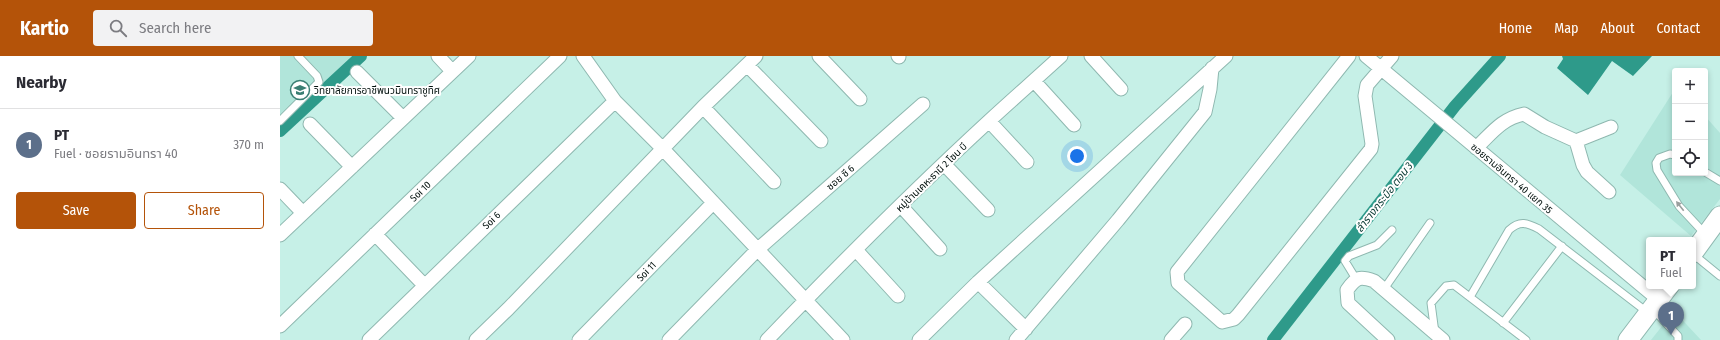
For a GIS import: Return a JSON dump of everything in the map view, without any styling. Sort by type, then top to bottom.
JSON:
[{"type":"street","points":[[438,56],[452,71]]},
{"type":"street","points":[[280,235],[469,56]]},
{"type":"street","name":"Soi 10","points":[[280,326],[560,56]]},
{"type":"street","points":[[583,56],[615,101],[662,148],[843,340]]},
{"type":"street","points":[[819,56],[860,99]]},
{"type":"street","name":"หมู่บ้านเคหะธานี 2 โซน บี","points":[[768,340],[856,250],[944,164],[1061,56]]},
{"type":"street","points":[[1092,56],[1121,89]]},
{"type":"street","points":[[919,340],[978,282],[1226,56]]},
{"type":"street","points":[[1349,56],[1177,272],[1178,283],[1222,322],[1234,319],[1238,315],[1371,149],[1372,144],[1365,96],[1367,86],[1392,56]]},
{"type":"street","name":"ซอยรามอินทรา 40 แยก 35","points":[[1366,56],[1658,302]]},
{"type":"street","points":[[478,339],[662,148],[752,60],[821,141]]},
{"type":"street","points":[[1016,340],[1113,226],[1205,112],[1210,89],[1212,68]]},
{"type":"street","points":[[357,72],[403,118]]},
{"type":"street","points":[[1034,81],[1074,125]]},
{"type":"street","name":"Soi 6","points":[[368,340],[615,101]]},
{"type":"street","name":"ซอย ซี 6","points":[[669,340],[757,250],[923,104]]},
{"type":"street","points":[[703,107],[774,182]]},
{"type":"street","points":[[1476,148],[1511,117],[1524,114],[1545,127],[1576,141],[1610,127]]},
{"type":"street","points":[[989,121],[1027,162]]},
{"type":"street","points":[[310,124],[352,167]]},
{"type":"street","points":[[1576,141],[1583,165],[1588,172],[1609,192]]},
{"type":"street","points":[[944,164],[988,210]]},
{"type":"street","points":[[280,190],[303,213]]},
{"type":"street","name":"Soi 11","points":[[579,340],[713,202]]},
{"type":"street","points":[[901,206],[940,249]]},
{"type":"street","points":[[1696,250],[1720,217]]},
{"type":"street","points":[[375,234],[424,285]]},
{"type":"street","points":[[856,250],[898,296]]},
{"type":"street","points":[[1388,340],[1348,303],[1347,290],[1356,279],[1363,277],[1374,281],[1439,337]]},
{"type":"street","points":[[978,282],[1026,329]]},
{"type":"street","points":[[1628,340],[1658,302]]},
{"type":"street","points":[[1171,340],[1185,324]]},
{"type":"lane","points":[[280,121],[319,82],[318,76],[298,56]]},
{"type":"lane","points":[[1672,154],[1660,158],[1656,163],[1657,170],[1679,206],[1706,235]]},
{"type":"lane","points":[[1708,174],[1720,181]]},
{"type":"lane","points":[[1384,289],[1430,223]]},
{"type":"lane","points":[[1470,297],[1509,230],[1515,224],[1527,223],[1539,228],[1562,246],[1658,302],[1678,336],[1678,340]]},
{"type":"lane","points":[[1356,279],[1345,261],[1349,256],[1377,245],[1392,230]]},
{"type":"lane","points":[[1503,322],[1562,246]]},
{"type":"lane","points":[[1696,256],[1720,276]]},
{"type":"lane","points":[[1439,337],[1431,303],[1443,289],[1449,285],[1454,285],[1526,340]]},
{"type":"shaded area","name":"วิทยาลัยการอาชีพนวมินทราชูทิศ","points":[[280,56],[357,56],[280,129]]},
{"type":"shaded area","points":[[1562,56],[1652,56],[1633,76],[1612,61],[1588,95],[1557,68],[1563,59]]},
{"type":"shaded area","points":[[1672,94],[1672,176],[1708,176],[1708,119],[1720,133],[1720,199],[1691,236],[1620,175]]},
{"type":"shaded area","points":[[1674,311],[1701,340],[1651,340]]},
{"type":"waterway","points":[[280,131],[361,56]]},
{"type":"waterway","name":"ลำรางกระบือ ตอน 3","points":[[1273,340],[1455,106],[1500,56]]},
{"type":"place","name":"วิทยาลัยการอาชีพนวมินทราชูทิศ","points":[[300,90]]},
{"type":"place","name":"PT","points":[[1671,335]]}]
